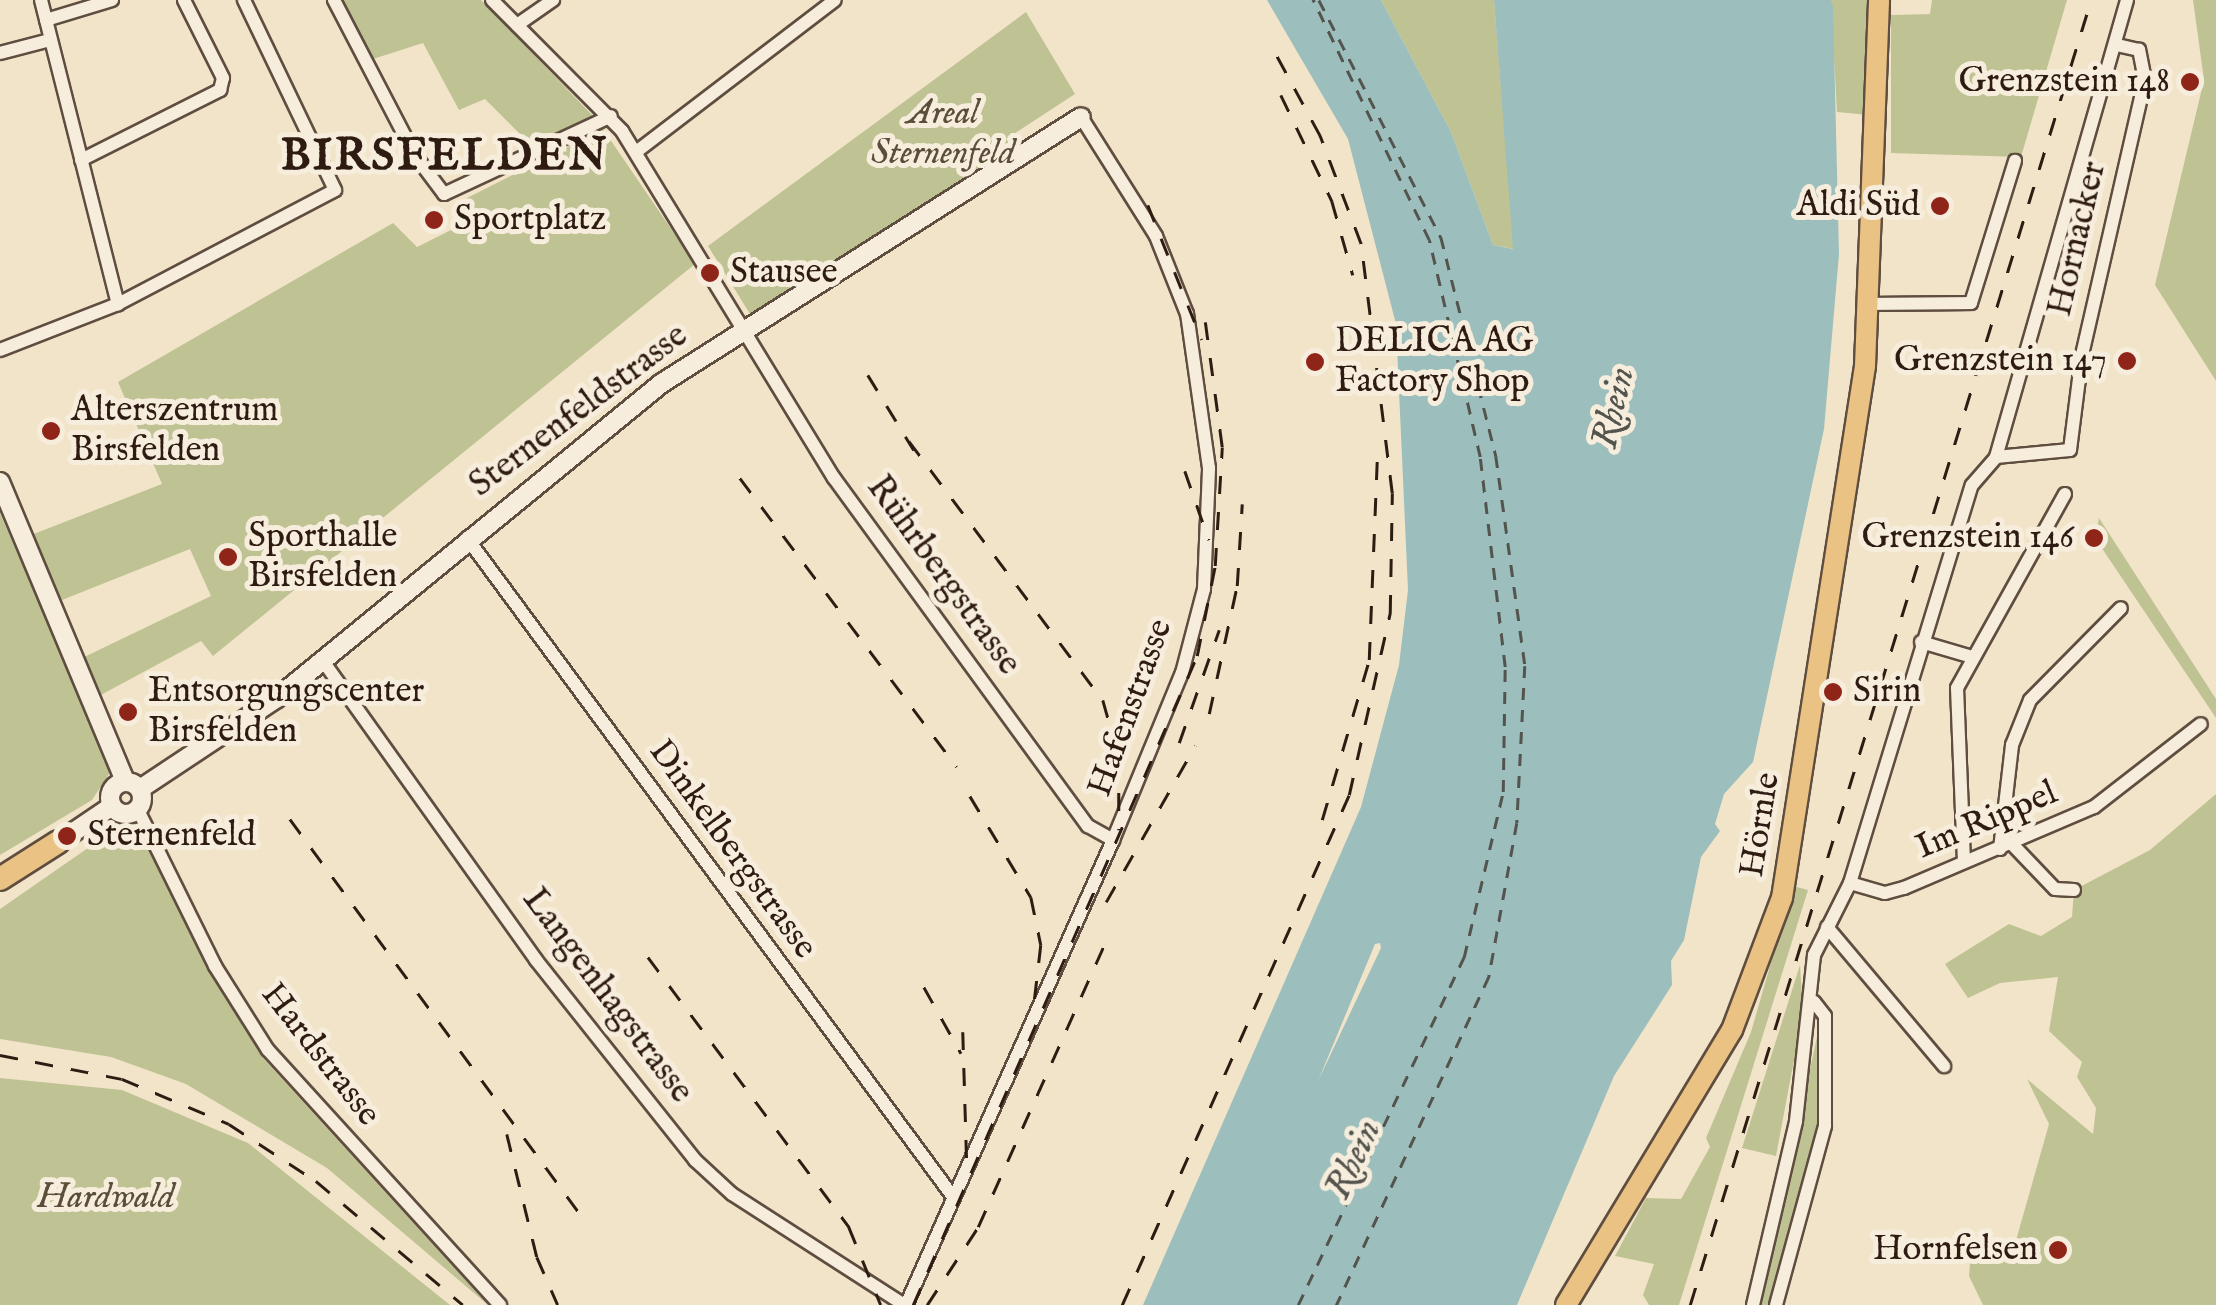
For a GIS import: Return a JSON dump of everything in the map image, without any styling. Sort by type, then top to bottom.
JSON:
[{"type":"highway","points":[[0,880],[58,842]]},
{"type":"main road","name":"Hörnle","points":[[1566,1305],[1732,1030],[1774,932],[1870,304],[1879,0]]},
{"type":"street","points":[[41,0],[118,304]]},
{"type":"street","points":[[46,20],[112,0]]},
{"type":"street","points":[[82,160],[220,90],[223,78],[184,0]]},
{"type":"street","points":[[0,350],[118,304],[335,190],[244,0]]},
{"type":"street","points":[[334,0],[414,154],[444,194],[610,116]]},
{"type":"street","name":"Rührbergstrasse","points":[[492,0],[610,116],[746,329],[834,478],[1088,826],[1113,840]]},
{"type":"street","points":[[517,26],[554,0]]},
{"type":"street","points":[[636,152],[835,0]]},
{"type":"street","name":"Hornacker","points":[[1850,883],[1972,485],[1996,457],[2118,45],[2127,0]]},
{"type":"street","points":[[0,53],[50,40]]},
{"type":"street","name":"Hornacker","points":[[1996,457],[2070,450],[2082,355],[2145,80],[2139,50],[2118,45]]},
{"type":"street","name":"Sternenfeldstrasse","points":[[132,785],[323,660],[592,434],[746,329],[1081,117]]},
{"type":"street","name":"Hafenstrasse","points":[[905,1305],[1113,840],[1190,646],[1206,573],[1209,468],[1196,357],[1175,282],[1156,236],[1081,117]]},
{"type":"street","points":[[1870,304],[1971,303],[2015,160]]},
{"type":"street","points":[[0,482],[132,785],[138,810],[122,814],[112,806]]},
{"type":"street","points":[[1964,862],[1956,694],[1968,656],[2064,494]]},
{"type":"street","name":"Dinkelbergstrasse","points":[[467,538],[952,1194]]},
{"type":"street","points":[[2074,890],[2056,890],[2006,846],[2012,745],[2030,700],[2121,608]]},
{"type":"street","points":[[1921,642],[1968,656]]},
{"type":"street","name":"Langenhagstrasse","points":[[323,660],[536,960],[695,1160],[732,1194],[905,1305]]},
{"type":"street","name":"Im Rippel","points":[[1850,883],[1886,894],[2094,808],[2201,724]]},
{"type":"street","points":[[112,806],[112,788],[132,785]]},
{"type":"street","points":[[0,890],[58,842],[112,806]]},
{"type":"street","name":"Hardstrasse","points":[[138,810],[215,966],[268,1050],[500,1305]]},
{"type":"street","points":[[0,870],[58,842]]},
{"type":"street","points":[[1753,1305],[1814,1002],[1814,955],[1850,883]]},
{"type":"street","points":[[1828,927],[1944,1066]]},
{"type":"street","points":[[1776,1305],[1825,1126],[1825,1016],[1814,1002]]},
{"type":"green space","points":[[342,0],[481,0],[595,118],[536,150],[485,99],[459,110],[423,43],[373,59]]},
{"type":"green space","points":[[1381,0],[1494,0],[1514,249],[1493,245],[1451,132]]},
{"type":"green space","points":[[1831,0],[1870,0],[1868,115],[1837,112]]},
{"type":"green space","points":[[1932,0],[2067,0],[2021,157],[1891,153],[1891,15],[1930,14]]},
{"type":"green space","points":[[2193,0],[2216,0],[2216,381],[2155,285],[2204,80]]},
{"type":"green space","name":"Areal Sternenfeld","points":[[1026,12],[1075,94],[1006,139],[1013,149],[750,314],[708,246]]},
{"type":"green space","points":[[603,129],[695,264],[213,656],[201,641],[99,696],[80,659],[211,596],[190,549],[57,602],[31,535],[162,484],[118,382],[393,223],[417,247],[475,218],[467,198]]},
{"type":"green space","points":[[0,513],[111,771],[92,800],[0,855]]},
{"type":"green space","points":[[2099,518],[2216,699],[2216,718],[2095,538]]},
{"type":"green space","points":[[2216,794],[2216,1305],[1983,1305],[1969,1276],[1971,1251],[2011,1258],[2049,1124],[2027,1079],[2093,1134],[2096,1108],[2077,1077],[2082,1062],[2049,1031],[2058,977],[2000,983],[1968,998],[1945,964],[2009,924],[2041,936],[2072,917],[2074,890],[2150,850]]},
{"type":"green space","name":"Hardwald","points":[[111,832],[147,843],[263,1058],[488,1305],[327,1168],[186,1084],[111,1057],[0,1039],[0,909]]},
{"type":"green space","points":[[1793,886],[1808,890],[1679,1305],[1649,1305],[1643,1295],[1654,1264],[1615,1256],[1646,1198],[1681,1199],[1710,1147],[1706,1138],[1751,1032]]},
{"type":"green space","points":[[1800,965],[1803,1012],[1776,1156],[1742,1148]]},
{"type":"green space","points":[[1820,1023],[1824,1081],[1813,1153],[1772,1305],[1759,1305]]},
{"type":"green space","name":"Hardwald","points":[[0,1078],[122,1090],[248,1143],[450,1305],[0,1305]]},
{"type":"water","name":"Rhein","points":[[1267,0],[1381,0],[1451,132],[1493,245],[1513,249],[1494,0],[1831,0],[1833,7],[1839,254],[1824,429],[1753,762],[1724,794],[1715,824],[1720,831],[1701,857],[1684,940],[1671,961],[1672,985],[1614,1076],[1517,1305],[1143,1305],[1361,807],[1399,665],[1408,590],[1396,324],[1348,139]]},
{"type":"pier","points":[[1380,943],[1381,948],[1318,1081],[1375,944]]},
{"type":"ferry route","points":[[1298,1305],[1464,957],[1503,792],[1505,667],[1480,457],[1429,240],[1313,0]]},
{"type":"ferry route","points":[[1319,0],[1441,237],[1496,456],[1525,666],[1517,823],[1489,977],[1337,1305]]},
{"type":"railway","points":[[1690,1305],[2091,0]]},
{"type":"railway","points":[[1122,1305],[1349,795],[1390,613],[1392,493],[1361,244],[1320,136],[1275,53]]},
{"type":"railway","points":[[1281,95],[1332,201],[1353,275]]},
{"type":"railway","points":[[1148,205],[1202,340]]},
{"type":"railway","points":[[913,1305],[1197,656],[1215,566],[1222,447],[1205,322]]},
{"type":"railway","points":[[868,375],[914,450]]},
{"type":"railway","points":[[909,441],[1103,700],[1119,757],[1119,830]]},
{"type":"railway","points":[[1322,820],[1369,660],[1377,458]]},
{"type":"railway","points":[[1185,471],[1209,540]]},
{"type":"railway","points":[[740,478],[957,767]]},
{"type":"railway","points":[[1209,714],[1237,586],[1242,504]]},
{"type":"railway","points":[[1179,743],[1219,630]]},
{"type":"railway","points":[[1106,902],[1195,746]]},
{"type":"railway","points":[[970,796],[1031,897],[1041,945],[1033,1014]]},
{"type":"railway","points":[[290,819],[583,1218]]},
{"type":"railway","points":[[927,1305],[978,1227],[1110,932]]},
{"type":"railway","points":[[648,957],[849,1227],[881,1305]]},
{"type":"railway","points":[[924,987],[961,1053]]},
{"type":"railway","points":[[963,1032],[967,1168]]},
{"type":"railway","points":[[0,1055],[122,1079],[229,1124],[316,1181],[463,1305]]},
{"type":"railway","points":[[507,1134],[537,1257],[558,1305]]},
{"type":"place","name":"Grenzstein 148","points":[[2190,82]]},
{"type":"place","name":"Aldi Süd","points":[[1940,206]]},
{"type":"place","name":"Sportplatz","points":[[434,220]]},
{"type":"place","name":"Stausee","points":[[710,273]]},
{"type":"place","name":"Grenzstein 147","points":[[2127,361]]},
{"type":"place","name":"DELICA AG Factory Shop","points":[[1315,362]]},
{"type":"place","name":"Alterszentrum Birsfelden","points":[[51,431]]},
{"type":"place","name":"Grenzstein 146","points":[[2094,538]]},
{"type":"place","name":"Sporthalle Birsfelden","points":[[228,557]]},
{"type":"place","name":"Sirin","points":[[1833,692]]},
{"type":"place","name":"Entsorgungscenter Birsfelden","points":[[128,712]]},
{"type":"place","name":"Sternenfeld","points":[[67,836]]},
{"type":"place","name":"Hornfelsen","points":[[2058,1250]]},
{"type":"district","name":"BIRSFELDEN","points":[[445,157]]}]
